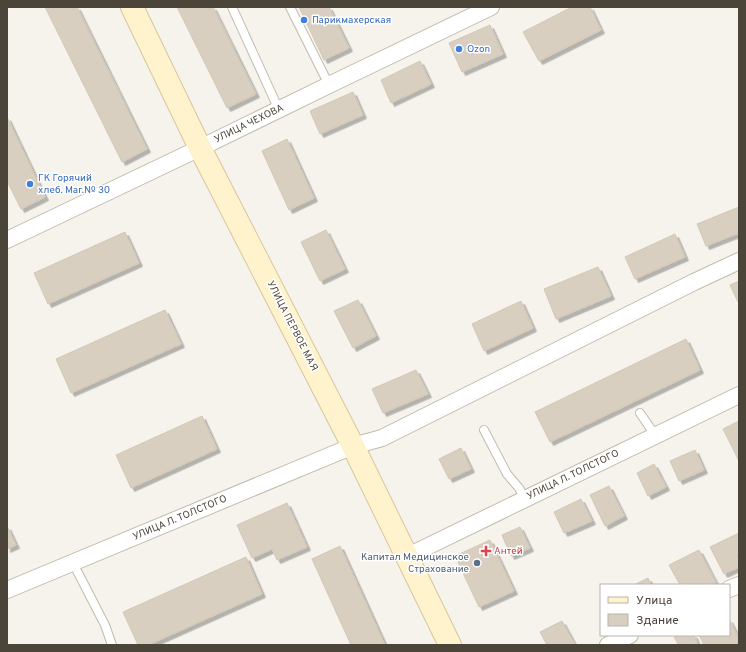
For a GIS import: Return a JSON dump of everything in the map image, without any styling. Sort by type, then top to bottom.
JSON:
[{"type":"street","name":"УЛИЦА ПЕРВОЕ МАЯ","points":[[132,7],[200,148],[408,556],[450,645]]},
{"type":"street","name":"УЛИЦА ЧЕХОВА","points":[[8,236],[200,148],[490,7]]},
{"type":"street","name":"УЛИЦА Л. ТОЛСТОГО","points":[[7,590],[353,446],[382,438],[739,261]]},
{"type":"street","name":"УЛИЦА Л. ТОЛСТОГО","points":[[408,556],[739,395]]},
{"type":"street","points":[[608,645],[628,636]]},
{"type":"lane","points":[[232,7],[279,110]]},
{"type":"lane","points":[[290,7],[329,85]]},
{"type":"lane","points":[[640,413],[655,435]]},
{"type":"lane","points":[[484,430],[507,474],[519,488],[525,499]]},
{"type":"lane","points":[[73,563],[105,625],[112,645]]},
{"type":"building","points":[[45,7],[77,7],[147,149],[122,162]]},
{"type":"building","points":[[177,7],[213,7],[256,94],[227,108]]},
{"type":"building","points":[[299,7],[329,7],[349,48],[324,60]]},
{"type":"building","points":[[572,7],[590,7],[601,30],[539,61],[523,32]]},
{"type":"building","points":[[490,25],[503,54],[462,72],[449,43]]},
{"type":"building","points":[[420,61],[431,84],[391,103],[381,80]]},
{"type":"building","points":[[353,92],[363,115],[320,134],[310,111]]},
{"type":"building","points":[[7,117],[45,197],[21,209],[7,181]]},
{"type":"building","points":[[287,139],[314,198],[289,210],[262,151]]},
{"type":"building","points":[[739,207],[739,233],[706,246],[697,224]]},
{"type":"building","points":[[326,230],[345,269],[320,281],[301,242]]},
{"type":"building","points":[[125,232],[139,263],[48,304],[34,273]]},
{"type":"building","points":[[675,234],[685,257],[635,279],[625,257]]},
{"type":"building","points":[[598,267],[611,296],[556,319],[544,289]]},
{"type":"building","points":[[739,281],[739,302],[738,302],[730,285]]},
{"type":"building","points":[[358,300],[376,336],[353,348],[334,311]]},
{"type":"building","points":[[521,301],[533,328],[484,351],[472,324]]},
{"type":"building","points":[[165,310],[181,344],[71,393],[56,359]]},
{"type":"building","points":[[686,339],[700,370],[550,442],[535,412]]},
{"type":"building","points":[[416,370],[428,394],[383,413],[372,389]]},
{"type":"building","points":[[202,416],[217,449],[131,488],[116,455]]},
{"type":"building","points":[[739,421],[739,461],[723,429]]},
{"type":"building","points":[[461,448],[471,469],[449,479],[439,459]]},
{"type":"building","points":[[695,450],[704,470],[679,481],[670,461]]},
{"type":"building","points":[[654,464],[666,487],[648,496],[637,473]]},
{"type":"building","points":[[609,486],[624,516],[605,526],[590,495]]},
{"type":"building","points":[[581,499],[592,521],[564,533],[554,512]]},
{"type":"building","points":[[287,503],[307,547],[277,560],[272,549],[252,558],[237,525]]},
{"type":"building","points":[[7,526],[16,545],[7,549]]},
{"type":"building","points":[[520,527],[530,548],[511,556],[502,535]]},
{"type":"building","points":[[739,533],[739,554],[737,555],[739,559],[739,567],[724,574],[710,547]]},
{"type":"building","points":[[490,540],[514,591],[479,607],[455,556]]},
{"type":"building","points":[[340,546],[385,645],[351,645],[312,559]]},
{"type":"building","points":[[699,550],[716,583],[679,584],[669,565]]},
{"type":"building","points":[[246,557],[262,594],[148,645],[138,645],[123,612]]},
{"type":"building","points":[[648,578],[651,584],[636,584]]},
{"type":"building","points":[[562,621],[575,645],[547,645],[540,632]]},
{"type":"building","points":[[730,621],[739,639],[739,642],[733,645],[704,645],[700,636],[730,636]]},
{"type":"building","points":[[694,636],[698,645],[676,645],[678,644],[674,637]]},
{"type":"place","name":"Парикмахерская","points":[[304,20]]},
{"type":"place","name":"Ozon","points":[[459,49]]},
{"type":"place","name":"ГК Горячий хлеб. Маг.№ 30","points":[[30,184]]},
{"type":"place","name":"Антей","points":[[486,551]]},
{"type":"place","name":"Капитал Медицинское Страхование","points":[[477,563]]}]
